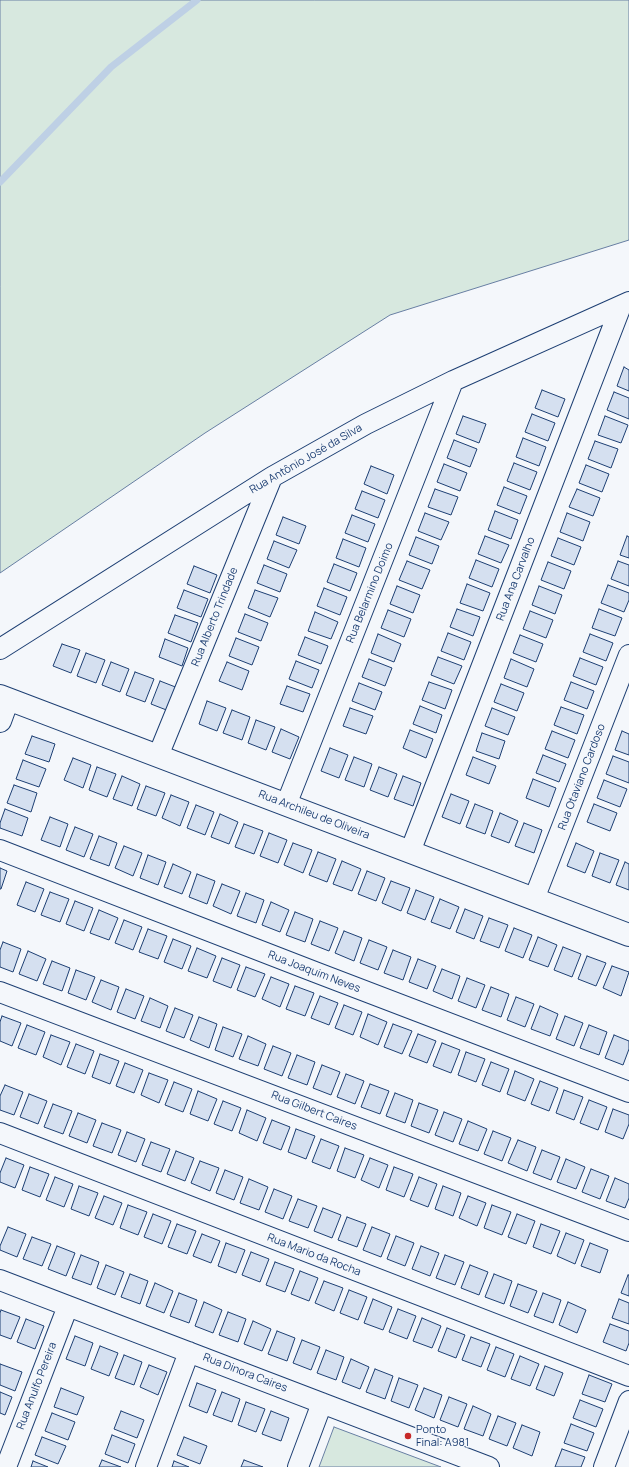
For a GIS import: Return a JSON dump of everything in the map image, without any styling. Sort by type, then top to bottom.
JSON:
[{"type":"street","name":"Rua Antônio José da Silva","points":[[0,649],[272,478],[366,424],[453,381],[625,304]]},
{"type":"street","name":"Rua Ana Carvalho","points":[[410,852],[625,304]]},
{"type":"street","name":"Rua Belarmino Doimo","points":[[286,804],[453,381]]},
{"type":"street","name":"Rua Alberto Trindade","points":[[158,756],[272,478]]},
{"type":"street","name":"Rua Otaviano Cardoso","points":[[534,899],[629,655]]},
{"type":"street","name":"Rua Archileu de Oliveira","points":[[4,698],[629,935]]},
{"type":"street","points":[[0,721],[4,698]]},
{"type":"street","name":"Rua Joaquim Neves","points":[[0,850],[629,1092]]},
{"type":"street","name":"Rua Gilbert Caires","points":[[0,992],[629,1231]]},
{"type":"street","name":"Rua Mario da Rocha","points":[[0,1133],[629,1376]]},
{"type":"street","name":"Rua Dinora Caires","points":[[0,1280],[489,1467]]},
{"type":"street","name":"Rua Anulfo Pereira","points":[[6,1467],[68,1306]]},
{"type":"street","points":[[146,1467],[190,1352]]},
{"type":"street","points":[[604,1467],[629,1401]]},
{"type":"street","points":[[298,1467],[322,1403]]},
{"type":"shaded area","points":[[0,0],[629,0],[629,240],[390,315],[205,433],[0,573]]},
{"type":"shaded area","points":[[334,1427],[441,1467],[319,1467]]},
{"type":"building","points":[[624,367],[629,370],[629,391],[617,386]]},
{"type":"building","points":[[542,390],[565,399],[558,417],[535,408]]},
{"type":"building","points":[[614,392],[629,398],[629,419],[607,410]]},
{"type":"building","points":[[532,414],[555,423],[548,441],[525,432]]},
{"type":"building","points":[[463,416],[486,424],[479,443],[456,434]]},
{"type":"building","points":[[605,416],[628,425],[621,443],[598,435]]},
{"type":"building","points":[[523,438],[546,447],[539,466],[516,457]]},
{"type":"building","points":[[454,440],[477,449],[470,467],[447,458]]},
{"type":"building","points":[[595,441],[618,449],[611,468],[588,459]]},
{"type":"building","points":[[514,463],[537,472],[530,490],[507,481]]},
{"type":"building","points":[[444,464],[467,473],[460,491],[437,482]]},
{"type":"building","points":[[586,465],[609,474],[602,492],[579,483]]},
{"type":"building","points":[[371,466],[394,475],[387,494],[364,484]]},
{"type":"building","points":[[504,487],[527,496],[520,514],[497,505]]},
{"type":"building","points":[[435,489],[458,497],[451,515],[428,507]]},
{"type":"building","points":[[577,489],[600,498],[593,516],[569,507]]},
{"type":"building","points":[[362,491],[385,500],[378,518],[355,509]]},
{"type":"building","points":[[495,511],[518,520],[511,539],[488,530]]},
{"type":"building","points":[[425,513],[449,522],[441,540],[418,531]]},
{"type":"building","points":[[567,513],[590,522],[583,541],[560,532]]},
{"type":"building","points":[[352,515],[375,524],[368,542],[345,533]]},
{"type":"building","points":[[283,517],[306,526],[299,544],[276,535]]},
{"type":"building","points":[[485,536],[509,545],[501,563],[478,554]]},
{"type":"building","points":[[627,536],[629,537],[629,558],[620,555]]},
{"type":"building","points":[[416,537],[439,546],[432,564],[409,555]]},
{"type":"building","points":[[558,538],[581,547],[574,565],[551,556]]},
{"type":"building","points":[[343,539],[366,548],[359,567],[336,558]]},
{"type":"building","points":[[274,541],[297,550],[289,568],[267,559]]},
{"type":"building","points":[[476,560],[499,569],[492,587],[469,578]]},
{"type":"building","points":[[407,561],[430,570],[422,589],[399,580]]},
{"type":"building","points":[[618,561],[629,565],[629,586],[611,579]]},
{"type":"building","points":[[548,562],[571,571],[564,589],[541,580]]},
{"type":"building","points":[[334,564],[357,573],[350,591],[327,582]]},
{"type":"building","points":[[264,565],[287,574],[280,592],[257,583]]},
{"type":"building","points":[[194,566],[217,575],[210,593],[187,584]]},
{"type":"building","points":[[467,584],[490,593],[483,611],[460,603]]},
{"type":"building","points":[[608,585],[629,593],[629,600],[624,612],[601,603]]},
{"type":"building","points":[[397,586],[420,595],[413,613],[390,604]]},
{"type":"building","points":[[539,586],[562,595],[555,614],[532,605]]},
{"type":"building","points":[[324,588],[347,597],[340,615],[317,606]]},
{"type":"building","points":[[184,590],[208,599],[201,617],[177,608]]},
{"type":"building","points":[[255,590],[278,598],[270,617],[248,608]]},
{"type":"building","points":[[457,609],[480,617],[473,636],[450,627]]},
{"type":"building","points":[[599,609],[622,618],[615,636],[592,628]]},
{"type":"building","points":[[388,610],[411,619],[404,637],[381,628]]},
{"type":"building","points":[[530,611],[553,620],[546,638],[523,629]]},
{"type":"building","points":[[315,612],[338,622],[331,639],[308,631]]},
{"type":"building","points":[[245,614],[268,623],[261,641],[238,632]]},
{"type":"building","points":[[175,615],[198,623],[191,642],[168,633]]},
{"type":"building","points":[[448,633],[471,642],[464,660],[441,651]]},
{"type":"building","points":[[378,634],[401,644],[394,662],[371,653]]},
{"type":"building","points":[[590,634],[613,643],[606,661],[583,652]]},
{"type":"building","points":[[520,635],[543,644],[536,662],[513,653]]},
{"type":"building","points":[[305,637],[328,646],[321,664],[298,655]]},
{"type":"building","points":[[236,638],[259,647],[252,665],[229,656]]},
{"type":"building","points":[[165,639],[188,648],[182,666],[159,657]]},
{"type":"building","points":[[62,644],[80,650],[71,673],[53,666]]},
{"type":"building","points":[[86,653],[105,660],[96,683],[77,676]]},
{"type":"building","points":[[438,657],[462,666],[454,684],[431,675]]},
{"type":"building","points":[[580,658],[603,667],[596,685],[573,676]]},
{"type":"building","points":[[369,659],[392,668],[385,686],[362,677]]},
{"type":"building","points":[[511,659],[534,669],[527,687],[504,678]]},
{"type":"building","points":[[296,661],[319,670],[312,688],[289,679]]},
{"type":"building","points":[[111,662],[129,669],[120,692],[102,685]]},
{"type":"building","points":[[227,662],[249,671],[242,690],[219,681]]},
{"type":"building","points":[[135,672],[154,679],[145,702],[126,695]]},
{"type":"building","points":[[160,681],[178,688],[169,711],[151,704]]},
{"type":"building","points":[[429,682],[452,690],[445,709],[422,700]]},
{"type":"building","points":[[571,682],[594,691],[587,709],[564,700]]},
{"type":"building","points":[[359,683],[382,692],[375,710],[352,701]]},
{"type":"building","points":[[501,684],[524,693],[517,711],[494,702]]},
{"type":"building","points":[[287,686],[310,694],[303,712],[280,704]]},
{"type":"building","points":[[207,701],[226,708],[217,731],[199,724]]},
{"type":"building","points":[[420,706],[442,715],[436,733],[413,724]]},
{"type":"building","points":[[561,707],[584,715],[577,734],[554,725]]},
{"type":"building","points":[[350,708],[373,716],[366,734],[343,726]]},
{"type":"building","points":[[492,708],[515,717],[508,735],[485,726]]},
{"type":"building","points":[[232,710],[250,717],[242,740],[223,733]]},
{"type":"building","points":[[256,720],[275,727],[266,750],[248,743]]},
{"type":"building","points":[[281,729],[299,737],[290,759],[272,752]]},
{"type":"building","points":[[410,730],[433,739],[426,758],[403,748]]},
{"type":"building","points":[[552,731],[575,740],[568,758],[545,749]]},
{"type":"building","points":[[622,731],[629,734],[629,755],[615,750]]},
{"type":"building","points":[[482,733],[505,741],[499,759],[476,751]]},
{"type":"building","points":[[32,736],[55,744],[49,762],[25,754]]},
{"type":"building","points":[[330,748],[348,755],[339,778],[321,771]]},
{"type":"building","points":[[543,755],[566,764],[559,782],[536,773]]},
{"type":"building","points":[[613,756],[629,762],[629,783],[606,774]]},
{"type":"building","points":[[354,757],[372,764],[364,787],[345,780]]},
{"type":"building","points":[[473,757],[496,766],[489,784],[466,775]]},
{"type":"building","points":[[73,758],[91,765],[83,788],[64,780]]},
{"type":"building","points":[[23,760],[46,769],[39,787],[16,779]]},
{"type":"building","points":[[97,767],[116,774],[107,797],[89,790]]},
{"type":"building","points":[[379,767],[397,774],[388,797],[370,790]]},
{"type":"building","points":[[122,776],[140,784],[132,806],[113,799]]},
{"type":"building","points":[[403,776],[421,783],[413,806],[394,799]]},
{"type":"building","points":[[533,779],[556,788],[549,807],[526,798]]},
{"type":"building","points":[[604,780],[627,789],[620,807],[597,798]]},
{"type":"building","points":[[14,785],[37,793],[31,812],[7,803]]},
{"type":"building","points":[[146,786],[165,793],[156,816],[137,809]]},
{"type":"building","points":[[451,794],[469,801],[460,824],[442,817]]},
{"type":"building","points":[[171,795],[189,802],[180,826],[162,818]]},
{"type":"building","points":[[475,804],[493,811],[485,834],[466,827]]},
{"type":"building","points":[[594,804],[617,813],[610,831],[587,822]]},
{"type":"building","points":[[196,805],[214,812],[205,835],[187,828]]},
{"type":"building","points":[[5,809],[28,818],[22,836],[0,828],[0,823]]},
{"type":"building","points":[[500,813],[518,821],[509,843],[491,836]]},
{"type":"building","points":[[220,814],[238,822],[229,844],[211,837]]},
{"type":"building","points":[[50,817],[68,824],[60,847],[41,840]]},
{"type":"building","points":[[524,823],[542,830],[534,853],[515,846]]},
{"type":"building","points":[[244,824],[263,831],[254,854],[235,847]]},
{"type":"building","points":[[75,827],[93,834],[84,857],[66,850]]},
{"type":"building","points":[[269,833],[287,840],[278,863],[260,856]]},
{"type":"building","points":[[99,836],[117,843],[109,866],[90,859]]},
{"type":"building","points":[[293,843],[312,850],[303,873],[284,865]]},
{"type":"building","points":[[576,843],[594,851],[585,873],[567,866]]},
{"type":"building","points":[[124,846],[142,853],[133,876],[115,868]]},
{"type":"building","points":[[318,852],[336,859],[327,882],[309,875]]},
{"type":"building","points":[[600,853],[619,860],[610,883],[592,876]]},
{"type":"building","points":[[148,855],[166,862],[158,885],[140,878]]},
{"type":"building","points":[[342,861],[361,869],[352,891],[333,884]]},
{"type":"building","points":[[625,862],[629,864],[629,890],[616,885]]},
{"type":"building","points":[[173,864],[191,872],[182,894],[164,887]]},
{"type":"building","points":[[0,868],[7,871],[1,889],[0,889]]},
{"type":"building","points":[[367,871],[385,878],[376,901],[358,894]]},
{"type":"building","points":[[197,874],[215,881],[207,904],[189,897]]},
{"type":"building","points":[[391,881],[410,888],[401,911],[382,903]]},
{"type":"building","points":[[26,882],[44,889],[35,912],[17,905]]},
{"type":"building","points":[[222,884],[240,891],[231,914],[213,906]]},
{"type":"building","points":[[416,890],[434,897],[425,920],[407,913]]},
{"type":"building","points":[[50,892],[69,899],[60,922],[41,915]]},
{"type":"building","points":[[246,893],[264,900],[256,923],[237,916]]},
{"type":"building","points":[[440,899],[459,907],[450,929],[431,922]]},
{"type":"building","points":[[75,901],[93,908],[84,931],[66,924]]},
{"type":"building","points":[[271,902],[289,910],[280,932],[262,925]]},
{"type":"building","points":[[465,909],[483,916],[474,939],[456,932]]},
{"type":"building","points":[[99,910],[118,918],[109,940],[90,933]]},
{"type":"building","points":[[295,912],[313,919],[305,942],[286,935]]},
{"type":"building","points":[[489,918],[508,925],[499,948],[480,941]]},
{"type":"building","points":[[124,920],[142,927],[133,950],[115,943]]},
{"type":"building","points":[[320,921],[338,928],[329,951],[311,944]]},
{"type":"building","points":[[514,928],[532,935],[523,958],[505,951]]},
{"type":"building","points":[[148,929],[167,936],[158,959],[139,952]]},
{"type":"building","points":[[344,931],[362,938],[354,961],[335,953]]},
{"type":"building","points":[[538,937],[557,945],[548,967],[529,960]]},
{"type":"building","points":[[173,939],[191,946],[182,969],[164,962]]},
{"type":"building","points":[[369,940],[387,947],[378,970],[360,963]]},
{"type":"building","points":[[3,942],[21,949],[13,972],[0,967],[0,950]]},
{"type":"building","points":[[563,947],[581,954],[572,977],[554,970]]},
{"type":"building","points":[[197,948],[216,956],[207,978],[188,971]]},
{"type":"building","points":[[393,950],[411,957],[403,980],[384,973]]},
{"type":"building","points":[[28,951],[46,959],[37,981],[19,974]]},
{"type":"building","points":[[587,956],[606,963],[596,986],[578,979]]},
{"type":"building","points":[[222,958],[240,965],[231,988],[213,981]]},
{"type":"building","points":[[418,959],[436,966],[427,989],[409,982]]},
{"type":"building","points":[[52,961],[70,968],[62,991],[43,984]]},
{"type":"building","points":[[612,966],[629,972],[621,996],[603,988]]},
{"type":"building","points":[[246,967],[265,974],[255,997],[237,990]]},
{"type":"building","points":[[442,969],[460,976],[452,999],[433,991]]},
{"type":"building","points":[[76,970],[95,977],[86,1000],[68,993]]},
{"type":"building","points":[[271,977],[289,984],[280,1007],[262,999]]},
{"type":"building","points":[[467,978],[485,985],[476,1008],[458,1001]]},
{"type":"building","points":[[101,980],[119,987],[111,1010],[92,1002]]},
{"type":"building","points":[[295,986],[314,993],[305,1016],[286,1009]]},
{"type":"building","points":[[491,987],[509,994],[501,1017],[482,1010]]},
{"type":"building","points":[[126,989],[144,996],[135,1019],[117,1012]]},
{"type":"building","points":[[320,996],[338,1003],[329,1025],[311,1018]]},
{"type":"building","points":[[516,997],[534,1004],[525,1027],[507,1020]]},
{"type":"building","points":[[150,998],[168,1006],[160,1028],[141,1021]]},
{"type":"building","points":[[344,1005],[362,1012],[353,1035],[335,1028]]},
{"type":"building","points":[[540,1006],[558,1014],[550,1036],[531,1029]]},
{"type":"building","points":[[175,1008],[193,1015],[184,1038],[166,1031]]},
{"type":"building","points":[[368,1014],[387,1022],[378,1045],[360,1037]]},
{"type":"building","points":[[2,1016],[21,1023],[12,1046],[0,1041],[0,1022]]},
{"type":"building","points":[[565,1016],[583,1023],[574,1046],[556,1039]]},
{"type":"building","points":[[199,1017],[217,1024],[209,1048],[190,1040]]},
{"type":"building","points":[[393,1024],[412,1031],[402,1054],[384,1047]]},
{"type":"building","points":[[27,1025],[45,1032],[36,1055],[18,1048]]},
{"type":"building","points":[[589,1025],[607,1032],[599,1055],[580,1048]]},
{"type":"building","points":[[223,1027],[242,1034],[233,1057],[215,1050]]},
{"type":"building","points":[[418,1034],[436,1041],[427,1063],[409,1056]]},
{"type":"building","points":[[51,1035],[70,1042],[61,1065],[43,1057]]},
{"type":"building","points":[[614,1035],[629,1041],[629,1049],[623,1065],[605,1058]]},
{"type":"building","points":[[248,1036],[266,1044],[258,1066],[239,1059]]},
{"type":"building","points":[[442,1043],[460,1050],[451,1073],[433,1066]]},
{"type":"building","points":[[76,1044],[94,1051],[85,1074],[67,1067]]},
{"type":"building","points":[[273,1046],[291,1053],[282,1076],[264,1069]]},
{"type":"building","points":[[466,1052],[485,1059],[476,1082],[458,1075]]},
{"type":"building","points":[[100,1054],[119,1061],[110,1084],[92,1077]]},
{"type":"building","points":[[297,1055],[315,1062],[307,1085],[288,1078]]},
{"type":"building","points":[[491,1062],[509,1069],[500,1092],[482,1085]]},
{"type":"building","points":[[125,1063],[143,1070],[134,1093],[116,1086]]},
{"type":"building","points":[[322,1065],[340,1072],[331,1095],[313,1088]]},
{"type":"building","points":[[515,1071],[534,1079],[525,1101],[507,1094]]},
{"type":"building","points":[[149,1073],[168,1080],[159,1103],[141,1095]]},
{"type":"building","points":[[346,1074],[364,1081],[355,1104],[337,1097]]},
{"type":"building","points":[[540,1081],[558,1088],[549,1111],[531,1104]]},
{"type":"building","points":[[174,1082],[192,1089],[183,1112],[165,1105]]},
{"type":"building","points":[[370,1084],[389,1091],[380,1114],[361,1107]]},
{"type":"building","points":[[5,1085],[23,1092],[14,1115],[0,1110],[0,1096]]},
{"type":"building","points":[[564,1090],[583,1097],[574,1120],[556,1113]]},
{"type":"building","points":[[198,1091],[217,1099],[208,1121],[190,1114]]},
{"type":"building","points":[[395,1093],[413,1100],[405,1123],[386,1116]]},
{"type":"building","points":[[29,1094],[47,1101],[38,1124],[20,1117]]},
{"type":"building","points":[[589,1100],[607,1107],[598,1130],[580,1123]]},
{"type":"building","points":[[223,1101],[241,1108],[232,1131],[214,1124]]},
{"type":"building","points":[[419,1103],[438,1110],[429,1133],[411,1126]]},
{"type":"building","points":[[53,1104],[72,1111],[63,1134],[44,1127]]},
{"type":"building","points":[[613,1109],[629,1115],[629,1124],[623,1139],[605,1132]]},
{"type":"building","points":[[247,1110],[266,1118],[257,1141],[239,1133]]},
{"type":"building","points":[[444,1112],[462,1119],[453,1142],[435,1135]]},
{"type":"building","points":[[78,1113],[96,1120],[87,1143],[69,1136]]},
{"type":"building","points":[[272,1120],[290,1127],[281,1150],[263,1143]]},
{"type":"building","points":[[468,1121],[487,1129],[478,1151],[459,1144]]},
{"type":"building","points":[[102,1123],[121,1130],[112,1153],[93,1146]]},
{"type":"building","points":[[296,1129],[315,1136],[306,1159],[288,1152]]},
{"type":"building","points":[[493,1131],[511,1138],[502,1161],[484,1154]]},
{"type":"building","points":[[127,1132],[145,1139],[136,1162],[118,1155]]},
{"type":"building","points":[[321,1139],[339,1146],[330,1169],[312,1162]]},
{"type":"building","points":[[518,1140],[536,1147],[527,1171],[508,1163]]},
{"type":"building","points":[[151,1142],[170,1149],[161,1172],[142,1165]]},
{"type":"building","points":[[345,1148],[364,1155],[355,1178],[337,1171]]},
{"type":"building","points":[[542,1150],[560,1157],[551,1180],[533,1173]]},
{"type":"building","points":[[176,1151],[194,1158],[185,1181],[167,1174]]},
{"type":"building","points":[[6,1158],[24,1165],[15,1188],[0,1182],[0,1173]]},
{"type":"building","points":[[370,1158],[388,1165],[379,1188],[361,1180]]},
{"type":"building","points":[[566,1159],[585,1167],[576,1189],[557,1182]]},
{"type":"building","points":[[200,1161],[219,1168],[210,1191],[191,1183]]},
{"type":"building","points":[[30,1167],[49,1174],[40,1197],[22,1190]]},
{"type":"building","points":[[394,1167],[413,1174],[404,1197],[386,1190]]},
{"type":"building","points":[[591,1169],[609,1176],[600,1199],[582,1192]]},
{"type":"building","points":[[225,1170],[243,1177],[234,1200],[216,1193]]},
{"type":"building","points":[[55,1177],[73,1184],[64,1207],[46,1200]]},
{"type":"building","points":[[419,1177],[437,1184],[428,1207],[410,1200]]},
{"type":"building","points":[[615,1178],[629,1184],[629,1198],[625,1208],[606,1201]]},
{"type":"building","points":[[249,1179],[268,1187],[259,1210],[240,1203]]},
{"type":"building","points":[[79,1186],[98,1193],[89,1216],[71,1209]]},
{"type":"building","points":[[443,1186],[461,1193],[453,1216],[435,1209]]},
{"type":"building","points":[[274,1189],[292,1196],[283,1219],[265,1212]]},
{"type":"building","points":[[104,1196],[122,1203],[113,1225],[95,1218]]},
{"type":"building","points":[[468,1196],[486,1203],[477,1226],[459,1218]]},
{"type":"building","points":[[298,1199],[317,1206],[308,1228],[289,1221]]},
{"type":"building","points":[[128,1205],[147,1212],[138,1235],[120,1228]]},
{"type":"building","points":[[492,1205],[511,1212],[502,1235],[484,1228]]},
{"type":"building","points":[[323,1208],[341,1215],[332,1238],[314,1231]]},
{"type":"building","points":[[153,1214],[171,1221],[162,1244],[144,1237]]},
{"type":"building","points":[[517,1214],[535,1221],[526,1244],[508,1237]]},
{"type":"building","points":[[347,1217],[366,1224],[357,1247],[338,1240]]},
{"type":"building","points":[[177,1224],[196,1231],[187,1254],[168,1247]]},
{"type":"building","points":[[541,1224],[560,1231],[551,1254],[533,1247]]},
{"type":"building","points":[[8,1227],[26,1234],[17,1257],[0,1250],[0,1246]]},
{"type":"building","points":[[372,1227],[390,1234],[381,1257],[363,1250]]},
{"type":"building","points":[[566,1233],[584,1240],[575,1264],[557,1256]]},
{"type":"building","points":[[202,1234],[220,1241],[211,1263],[193,1256]]},
{"type":"building","points":[[396,1236],[414,1243],[405,1266],[387,1259]]},
{"type":"building","points":[[32,1237],[51,1244],[42,1266],[23,1259]]},
{"type":"building","points":[[226,1243],[245,1250],[236,1273],[218,1266]]},
{"type":"building","points":[[590,1243],[608,1250],[600,1273],[581,1266]]},
{"type":"building","points":[[57,1246],[75,1253],[66,1276],[48,1269]]},
{"type":"building","points":[[421,1246],[439,1253],[430,1276],[412,1269]]},
{"type":"building","points":[[251,1252],[269,1259],[260,1282],[242,1275]]},
{"type":"building","points":[[81,1255],[99,1262],[91,1285],[72,1278]]},
{"type":"building","points":[[445,1255],[464,1262],[455,1285],[436,1278]]},
{"type":"building","points":[[275,1262],[294,1269],[285,1292],[266,1285]]},
{"type":"building","points":[[106,1265],[124,1272],[115,1295],[97,1288]]},
{"type":"building","points":[[470,1265],[488,1272],[479,1295],[461,1288]]},
{"type":"building","points":[[300,1271],[318,1278],[309,1301],[291,1294]]},
{"type":"building","points":[[130,1274],[148,1281],[140,1304],[121,1297]]},
{"type":"building","points":[[494,1274],[512,1281],[504,1304],[485,1297]]},
{"type":"building","points":[[629,1275],[629,1296],[621,1293]]},
{"type":"building","points":[[324,1281],[343,1288],[334,1311],[315,1303]]},
{"type":"building","points":[[155,1283],[173,1291],[164,1313],[146,1306]]},
{"type":"building","points":[[518,1284],[537,1291],[528,1313],[510,1306]]},
{"type":"building","points":[[349,1290],[367,1297],[358,1320],[340,1313]]},
{"type":"building","points":[[179,1293],[197,1300],[189,1323],[170,1316]]},
{"type":"building","points":[[543,1293],[561,1300],[553,1323],[534,1316]]},
{"type":"building","points":[[373,1299],[392,1307],[383,1330],[364,1323]]},
{"type":"building","points":[[619,1299],[629,1303],[629,1324],[612,1318]]},
{"type":"building","points":[[204,1302],[222,1310],[213,1333],[195,1326]]},
{"type":"building","points":[[568,1302],[586,1310],[577,1333],[559,1325]]},
{"type":"building","points":[[398,1309],[416,1316],[407,1339],[389,1332]]},
{"type":"building","points":[[1,1310],[20,1317],[11,1339],[0,1335]]},
{"type":"building","points":[[228,1312],[246,1319],[238,1342],[219,1335]]},
{"type":"building","points":[[422,1318],[441,1326],[432,1348],[413,1341]]},
{"type":"building","points":[[26,1319],[44,1326],[35,1349],[17,1342]]},
{"type":"building","points":[[253,1321],[271,1329],[262,1351],[244,1344]]},
{"type":"building","points":[[610,1324],[629,1331],[629,1343],[626,1351],[603,1342]]},
{"type":"building","points":[[447,1328],[465,1335],[456,1358],[438,1351]]},
{"type":"building","points":[[277,1331],[295,1338],[287,1361],[268,1354]]},
{"type":"building","points":[[75,1336],[93,1343],[85,1366],[66,1359]]},
{"type":"building","points":[[471,1337],[490,1344],[481,1367],[462,1360]]},
{"type":"building","points":[[302,1340],[320,1347],[311,1370],[293,1363]]},
{"type":"building","points":[[100,1346],[118,1353],[109,1376],[91,1369]]},
{"type":"building","points":[[496,1347],[514,1354],[505,1377],[487,1370]]},
{"type":"building","points":[[326,1350],[344,1357],[336,1380],[317,1373]]},
{"type":"building","points":[[124,1355],[142,1362],[134,1385],[115,1378]]},
{"type":"building","points":[[520,1356],[539,1364],[530,1386],[511,1379]]},
{"type":"building","points":[[351,1359],[369,1367],[360,1389],[342,1382]]},
{"type":"building","points":[[0,1364],[22,1372],[15,1391],[0,1385]]},
{"type":"building","points":[[149,1365],[167,1372],[158,1395],[140,1387]]},
{"type":"building","points":[[545,1366],[563,1373],[554,1396],[536,1389]]},
{"type":"building","points":[[375,1369],[393,1376],[385,1399],[366,1392]]},
{"type":"building","points":[[589,1375],[612,1384],[605,1402],[582,1394]]},
{"type":"building","points":[[399,1378],[418,1385],[409,1408],[391,1401]]},
{"type":"building","points":[[197,1383],[216,1390],[207,1413],[189,1406]]},
{"type":"building","points":[[61,1388],[84,1397],[77,1415],[54,1407]]},
{"type":"building","points":[[424,1388],[442,1395],[434,1418],[415,1410]]},
{"type":"building","points":[[0,1392],[12,1397],[5,1415],[0,1413]]},
{"type":"building","points":[[222,1392],[240,1399],[232,1422],[213,1415]]},
{"type":"building","points":[[449,1397],[467,1404],[458,1427],[440,1420]]},
{"type":"building","points":[[580,1400],[603,1409],[596,1427],[573,1418]]},
{"type":"building","points":[[246,1402],[265,1409],[256,1432],[238,1425]]},
{"type":"building","points":[[473,1406],[491,1414],[483,1436],[464,1429]]},
{"type":"building","points":[[121,1411],[144,1420],[137,1438],[114,1429]]},
{"type":"building","points":[[271,1411],[289,1418],[281,1441],[262,1434]]},
{"type":"building","points":[[52,1413],[75,1422],[68,1440],[45,1431]]},
{"type":"building","points":[[498,1416],[516,1423],[507,1446],[489,1439]]},
{"type":"building","points":[[571,1424],[594,1433],[587,1451],[564,1443]]},
{"type":"building","points":[[522,1425],[540,1432],[532,1456],[513,1448]]},
{"type":"building","points":[[112,1435],[135,1444],[128,1463],[105,1454]]},
{"type":"building","points":[[42,1437],[66,1446],[58,1464],[35,1455]]},
{"type":"building","points":[[184,1437],[207,1446],[200,1464],[177,1455]]},
{"type":"building","points":[[562,1449],[585,1457],[581,1467],[555,1467]]},
{"type":"building","points":[[102,1460],[121,1467],[99,1467]]},
{"type":"building","points":[[244,1460],[263,1467],[241,1467]]},
{"type":"building","points":[[33,1461],[48,1467],[31,1467]]},
{"type":"building","points":[[174,1461],[189,1467],[172,1467]]},
{"type":"waterway","points":[[0,182],[111,67],[197,0]]},
{"type":"place","name":"Ponto Final: A981","points":[[408,1436]]}]
